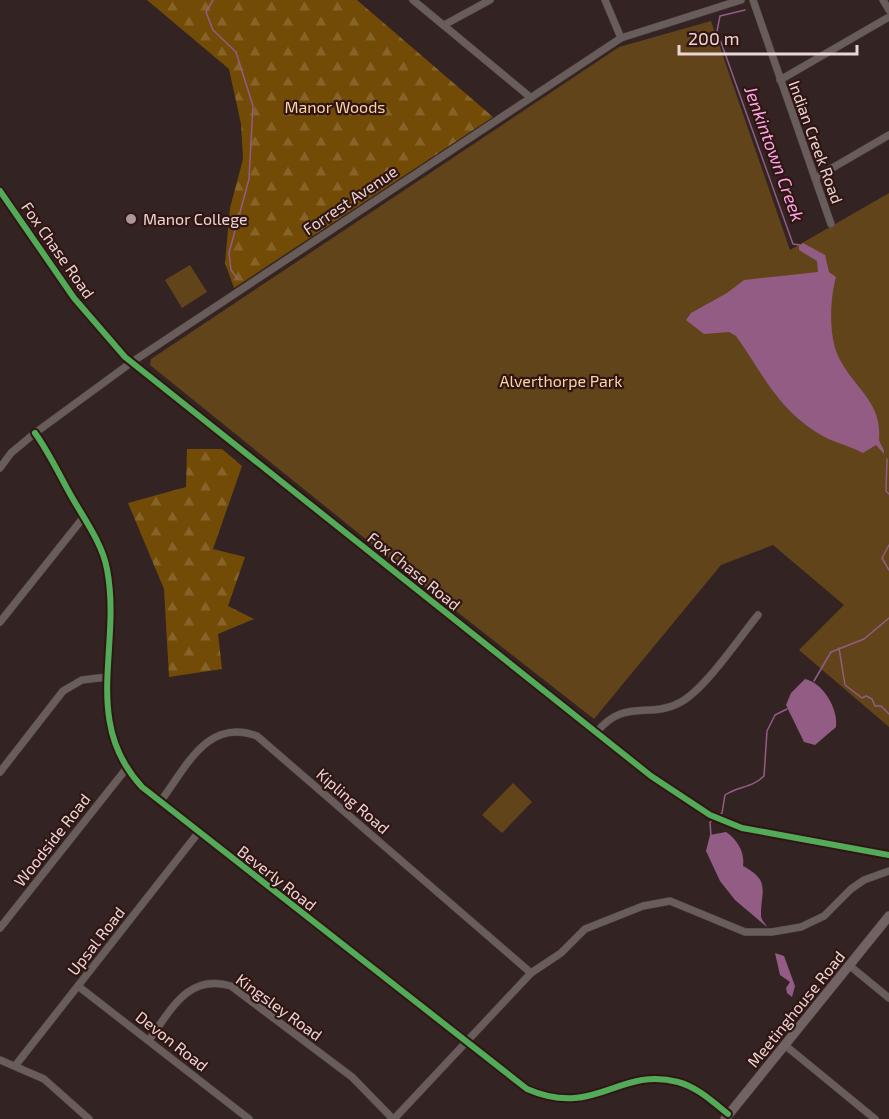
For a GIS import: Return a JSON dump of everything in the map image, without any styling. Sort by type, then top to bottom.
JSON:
[{"type":"street","points":[[412,0],[530,97]]},
{"type":"street","points":[[444,25],[490,0]]},
{"type":"street","points":[[605,0],[621,38]]},
{"type":"street","name":"Forrest Avenue","points":[[0,468],[11,453],[35,433],[132,362],[621,38],[741,0]]},
{"type":"street","name":"Indian Creek Road","points":[[753,0],[831,224]]},
{"type":"street","points":[[883,0],[889,10]]},
{"type":"street","points":[[780,80],[889,17]]},
{"type":"street","points":[[816,178],[889,135]]},
{"type":"street","name":"Fox Chase Road","points":[[0,191],[74,298],[92,321],[132,362],[664,785],[710,815],[752,830],[889,855]]},
{"type":"street","name":"Beverly Road","points":[[35,433],[104,555],[107,571],[109,729],[126,769],[160,802],[198,833],[527,1089],[550,1099],[578,1101],[629,1083],[661,1079],[692,1088],[726,1117]]},
{"type":"street","points":[[0,622],[83,518]]},
{"type":"street","points":[[596,733],[606,720],[618,713],[664,708],[681,702],[697,690],[758,615]]},
{"type":"street","points":[[0,772],[63,691],[82,680],[107,677]]},
{"type":"street","name":"Kipling Road","points":[[160,802],[205,743],[216,734],[243,731],[257,736],[531,973]]},
{"type":"street","name":"Woodside Road","points":[[0,928],[126,769]]},
{"type":"street","name":"Upsal Road","points":[[15,1066],[198,833]]},
{"type":"street","points":[[394,1119],[465,1040],[531,973],[561,953],[585,929],[643,906],[670,901],[745,932],[772,932],[801,927],[824,916],[851,889],[864,880],[889,871]]},
{"type":"street","name":"Meetinghouse Road","points":[[726,1117],[786,1046],[889,916]]},
{"type":"street","points":[[850,966],[889,998]]},
{"type":"street","name":"Kingsley Road","points":[[148,1040],[191,988],[213,982],[231,986],[352,1077],[394,1119]]},
{"type":"street","name":"Devon Road","points":[[78,986],[249,1119]]},
{"type":"street","points":[[786,1046],[875,1119]]},
{"type":"street","points":[[0,1060],[44,1079],[89,1119]]},
{"type":"green space","name":"Manor Woods","points":[[147,0],[357,0],[493,117],[234,288],[225,263],[230,208],[243,159],[241,124],[229,69]]},
{"type":"green space","name":"Alverthorpe Park","points":[[711,21],[790,250],[889,193],[889,727],[799,650],[844,605],[773,545],[721,565],[594,719],[419,582],[150,365],[151,359],[619,47]]},
{"type":"green space","points":[[190,265],[207,292],[182,308],[165,280]]},
{"type":"green space","points":[[187,449],[222,449],[242,466],[213,549],[245,557],[228,606],[254,619],[218,634],[222,669],[169,677],[164,589],[128,503],[186,487]]},
{"type":"green space","points":[[513,783],[532,802],[502,833],[482,815]]},
{"type":"shaded area","points":[[803,243],[825,255],[829,272],[836,277],[831,318],[835,349],[845,369],[872,405],[879,425],[879,440],[884,454],[876,445],[863,453],[816,432],[802,422],[780,400],[736,336],[729,332],[704,334],[686,320],[691,313],[727,293],[744,280],[818,272],[817,261],[799,250],[799,246]]},
{"type":"shaded area","points":[[805,679],[812,681],[823,691],[835,712],[836,727],[815,745],[804,742],[786,705],[791,693]]},
{"type":"shaded area","points":[[726,832],[740,847],[743,866],[758,876],[761,882],[763,892],[761,917],[767,927],[735,900],[720,881],[706,851],[710,835]]},
{"type":"shaded area","points":[[775,953],[784,956],[795,986],[792,997],[787,993],[786,988],[790,982],[780,975]]},
{"type":"waterway","points":[[213,0],[206,12],[213,30],[236,52],[253,106],[249,179],[229,253],[231,270],[238,279]]},
{"type":"waterway","name":"Jenkintown Creek","points":[[745,10],[720,16],[717,31],[793,244],[800,245]]},
{"type":"waterway","name":"Jenkintown Creek","points":[[887,459],[886,491],[889,494]]},
{"type":"waterway","name":"Jenkintown Creek","points":[[889,545],[882,558],[889,570]]},
{"type":"waterway","name":"Jenkintown Creek","points":[[814,681],[831,652],[864,639],[889,618]]},
{"type":"waterway","name":"Jenkintown Creek","points":[[839,648],[845,685],[862,698],[866,696],[872,699],[875,706],[881,706],[889,714]]},
{"type":"waterway","points":[[718,816],[722,813],[725,795],[755,783],[764,776],[767,731],[775,715],[787,709]]},
{"type":"waterway","points":[[711,836],[710,822],[714,819]]},
{"type":"cycle path","points":[[0,191],[74,298],[125,357],[651,776],[710,815],[742,828],[889,855]]},
{"type":"cycle path","points":[[35,433],[101,549],[107,569],[110,598],[108,710],[113,736],[124,762],[142,787],[527,1089],[551,1097],[571,1098],[589,1096],[622,1085],[657,1079],[692,1087],[728,1114]]},
{"type":"place","name":"Manor College","points":[[131,219]]}]
